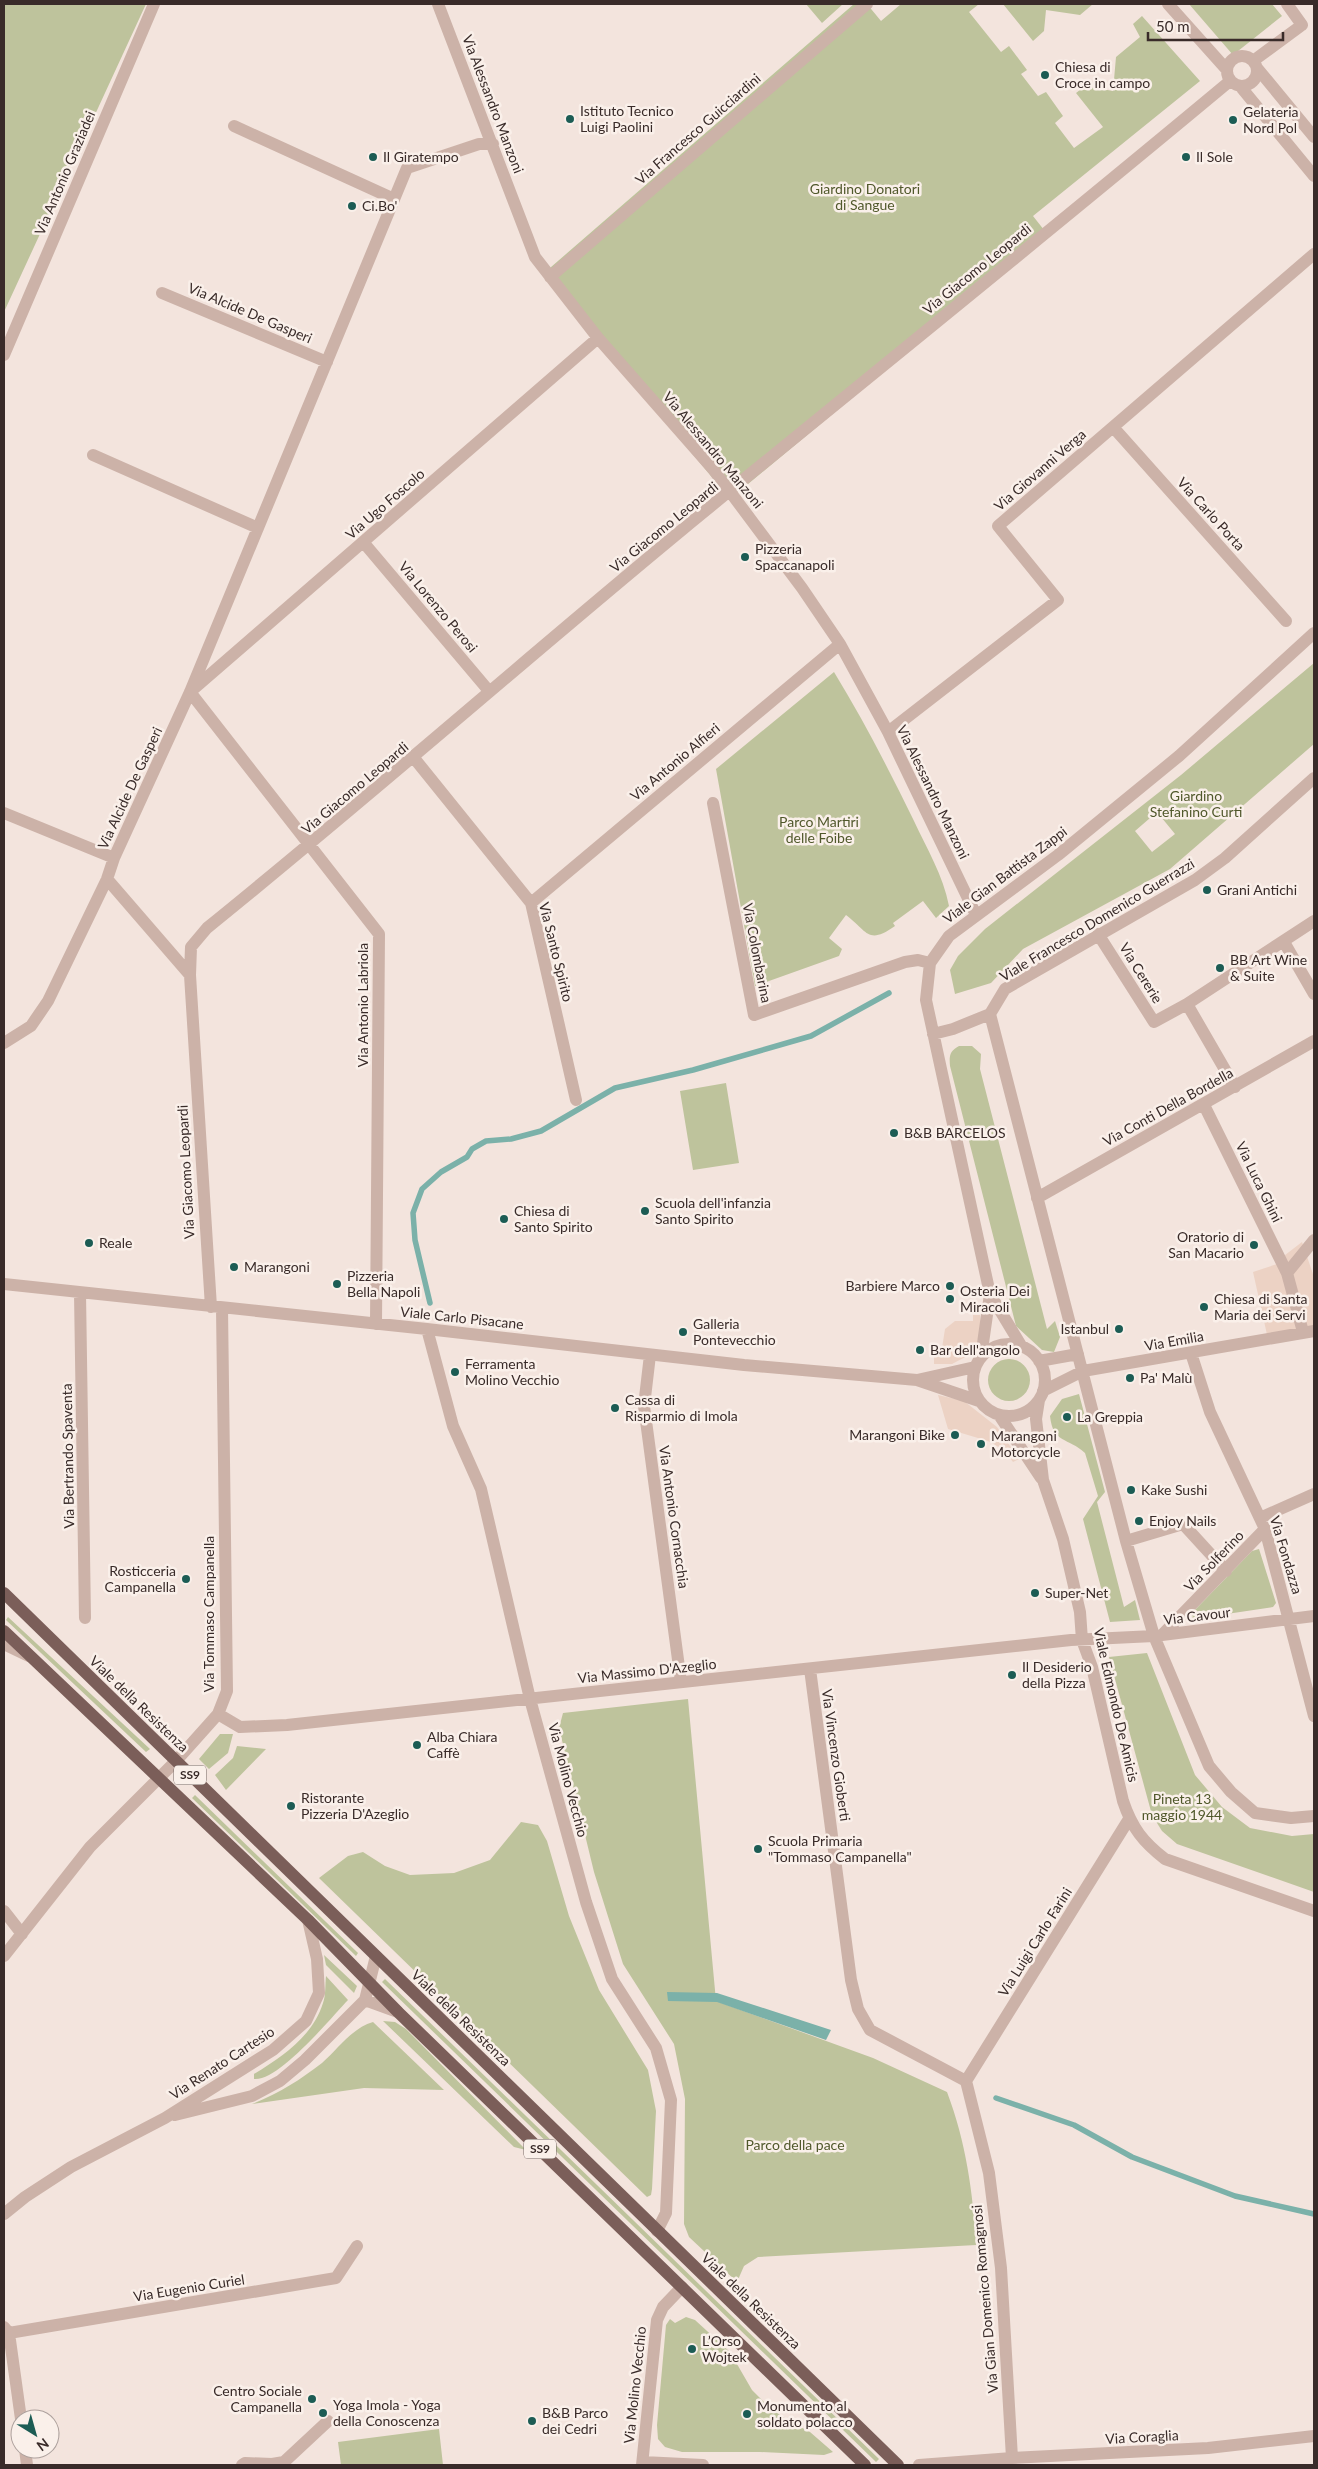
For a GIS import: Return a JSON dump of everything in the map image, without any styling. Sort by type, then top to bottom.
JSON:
[{"type":"main road","name":"Viale della Resistenza","points":[[4,1593],[898,2465]]},
{"type":"main road","name":"SS9","points":[[4,1631],[308,1920],[398,2012],[865,2465]]},
{"type":"street","name":"Via Antonio Graziadei","points":[[4,354],[154,4]]},
{"type":"street","name":"Via Alessandro Manzoni","points":[[438,4],[535,257],[598,338],[731,492],[802,588],[840,644],[888,732],[976,914]]},
{"type":"street","name":"Via Francesco Guicciardini","points":[[550,277],[867,4]]},
{"type":"street","points":[[1168,4],[1314,176]]},
{"type":"street","points":[[1287,4],[1302,25],[1314,29]]},
{"type":"street","points":[[1233,79],[1253,82],[1255,65],[1302,25]]},
{"type":"street","points":[[1233,79],[1235,58],[1244,56],[1255,65],[1314,137]]},
{"type":"street","name":"Via Giacomo Leopardi","points":[[216,1308],[190,975],[191,947],[207,928],[309,846],[489,692],[1233,79]]},
{"type":"street","points":[[234,126],[394,199]]},
{"type":"street","name":"Via Alcide De Gasperi","points":[[4,1043],[31,1026],[48,1001],[107,879],[114,858],[190,692],[407,168],[479,144],[493,144]]},
{"type":"street","name":"Via Giovanni Verga","points":[[888,732],[1058,600],[998,526],[1314,254]]},
{"type":"street","name":"Via Alcide De Gasperi","points":[[162,293],[326,362]]},
{"type":"street","name":"Via Ugo Foscolo","points":[[190,692],[598,338]]},
{"type":"street","name":"Via Carlo Porta","points":[[1114,427],[1286,621]]},
{"type":"street","points":[[93,455],[258,528]]},
{"type":"street","name":"Via Lorenzo Perosi","points":[[364,542],[489,692]]},
{"type":"street","name":"Viale Gian Battista Zappi","points":[[930,962],[949,936],[976,914],[1058,855],[1179,756],[1314,633]]},
{"type":"street","name":"Via Antonio Alfieri","points":[[530,903],[840,644]]},
{"type":"street","name":"Via Antonio Labriola","points":[[190,692],[379,934],[376,1324]]},
{"type":"street","name":"Via Santo Spirito","points":[[414,758],[530,903],[576,1100]]},
{"type":"street","name":"Viale Francesco Domenico Guerrazzi","points":[[990,1014],[1005,989],[1195,880],[1225,858],[1314,778]]},
{"type":"street","name":"Via Colombarina","points":[[713,803],[754,1015],[905,962],[918,960],[930,962]]},
{"type":"street","points":[[4,813],[114,858]]},
{"type":"street","points":[[107,879],[190,975]]},
{"type":"street","name":"Via Cererie","points":[[1098,934],[1154,1022],[1187,1004],[1314,921]]},
{"type":"street","points":[[1284,942],[1314,994]]},
{"type":"street","points":[[930,962],[926,1000],[990,1294],[1022,1347],[1038,1361],[1043,1370],[1041,1395],[1023,1413],[1012,1416],[999,1415],[988,1410],[979,1402],[974,1390],[973,1378],[978,1362],[990,1294]]},
{"type":"street","points":[[1187,1004],[1235,1087]]},
{"type":"street","points":[[933,1034],[953,1029],[990,1014],[1126,1541],[1159,1636],[1209,1766],[1231,1792],[1255,1813],[1291,1818],[1314,1816]]},
{"type":"street","name":"Via Conti Della Bordella","points":[[1037,1198],[1314,1041]]},
{"type":"street","name":"Via Luca Ghini","points":[[1204,1104],[1287,1273],[1309,1332]]},
{"type":"street","points":[[1287,1273],[1314,1240]]},
{"type":"street","name":"Viale Carlo Pisacane","points":[[4,1284],[80,1294],[427,1329],[650,1355],[917,1380],[964,1395],[979,1402]]},
{"type":"street","name":"Via Bertrando Spaventa","points":[[80,1294],[85,1618]]},
{"type":"street","name":"Via Tommaso Campanella","points":[[4,1956],[90,1846],[176,1761],[218,1714],[227,1691],[216,1308]]},
{"type":"street","name":"Via Molino Vecchio","points":[[427,1329],[454,1426],[481,1488],[530,1698],[586,1902],[612,1979],[656,2048],[671,2100],[666,2213],[657,2231]]},
{"type":"street","name":"Via Emilia","points":[[1041,1395],[1083,1371],[1309,1332]]},
{"type":"street","points":[[978,1362],[990,1350],[1001,1346],[1022,1347]]},
{"type":"street","name":"Via Fondazza","points":[[1191,1353],[1210,1412],[1262,1523],[1314,1716]]},
{"type":"street","points":[[1038,1361],[1078,1354]]},
{"type":"street","name":"Via Antonio Cornacchia","points":[[650,1355],[644,1406],[681,1682]]},
{"type":"street","name":"Viale Carlo Pisacane","points":[[917,1380],[978,1362]]},
{"type":"street","name":"Viale Edmondo De Amicis","points":[[1041,1395],[1036,1419],[1043,1480],[1063,1539],[1080,1612],[1082,1640],[1092,1667],[1123,1801],[1129,1819],[1146,1844],[1165,1859],[1314,1911]]},
{"type":"street","name":"Viale Edmondo De Amicis","points":[[999,1415],[1043,1480]]},
{"type":"street","name":"Via Solferino","points":[[1159,1636],[1226,1571],[1262,1523],[1314,1494]]},
{"type":"street","points":[[1126,1541],[1183,1524],[1226,1571]]},
{"type":"street","name":"Via Cavour","points":[[1082,1640],[1159,1636],[1314,1616]]},
{"type":"street","name":"Via Massimo D'Azeglio","points":[[218,1714],[240,1727],[287,1725],[1082,1640]]},
{"type":"street","points":[[4,1644],[33,1658]]},
{"type":"street","name":"Via Vincenzo Gioberti","points":[[810,1669],[851,1980],[858,2009],[870,2030],[966,2081]]},
{"type":"street","name":"Via Luigi Carlo Farini","points":[[966,2081],[1129,1819]]},
{"type":"street","points":[[4,1911],[22,1934]]},
{"type":"street","name":"Via Renato Cartesio","points":[[4,2214],[71,2167],[165,2118],[273,2050],[306,2021],[319,1993],[317,1959],[308,1920]]},
{"type":"street","name":"Via Renato Cartesio","points":[[165,2118],[252,2096],[280,2081],[305,2060],[365,2000],[376,1956]]},
{"type":"street","points":[[365,2000],[398,2012]]},
{"type":"street","name":"Via Gian Domenico Romagnosi","points":[[966,2081],[989,2173],[1001,2268],[1012,2458]]},
{"type":"street","name":"Via Eugenio Curiel","points":[[19,2409],[6,2330],[336,2278],[357,2246]]},
{"type":"street","name":"Via Molino Vecchio","points":[[643,2464],[657,2320],[663,2307],[682,2287]]},
{"type":"street","points":[[243,2464],[284,2462],[328,2421]]},
{"type":"street","name":"Via Coraglia","points":[[919,2465],[969,2463],[1012,2458],[1208,2448],[1314,2436]]},
{"type":"street","points":[[643,2464],[703,2465]]},
{"type":"green space","points":[[4,4],[146,4],[4,312]]},
{"type":"green space","points":[[806,4],[843,4],[822,23]]},
{"type":"green space","name":"Giardino Donatori di Sangue","points":[[854,4],[867,4],[881,21],[901,4],[979,4],[969,12],[1001,52],[1009,46],[1027,70],[1021,74],[1038,96],[1046,92],[1063,116],[1055,123],[1074,148],[1103,127],[1076,93],[1085,86],[1113,91],[1116,57],[1140,37],[1133,24],[1142,16],[1200,81],[1033,216],[1048,235],[730,499],[543,274]]},
{"type":"green space","points":[[1003,4],[1093,4],[1080,15],[1046,10],[1044,31],[1033,41]]},
{"type":"green space","points":[[1189,4],[1272,4],[1282,16],[1233,55]]},
{"type":"green space","name":"Giardino Stefanino Curti","points":[[1314,663],[1314,744],[1170,869],[1023,949],[991,983],[955,994],[950,970],[958,956],[985,929],[1181,775]],"holes":[[[1157,812],[1175,834],[1152,852],[1135,831]]]},
{"type":"green space","name":"Parco Martiri delle Foibe","points":[[834,672],[876,746],[914,821],[939,873],[949,906],[936,918],[923,901],[893,923],[895,926],[879,935],[869,934],[864,931],[846,915],[829,938],[842,949],[839,956],[755,986],[716,769]]},
{"type":"green space","points":[[959,1046],[972,1046],[981,1054],[980,1069],[1047,1329],[1055,1321],[1060,1337],[1054,1352],[1042,1350],[1016,1326],[950,1066],[951,1054]]},
{"type":"green space","points":[[726,1083],[739,1163],[693,1170],[680,1091]]},
{"type":"green space","points":[[1005,1359],[1013,1359],[1024,1365],[1030,1380],[1024,1395],[1013,1401],[1005,1401],[994,1395],[988,1384],[988,1376],[994,1365]]},
{"type":"green space","points":[[1079,1394],[1105,1492],[1097,1502],[1124,1607],[1135,1600],[1140,1620],[1110,1622],[1083,1519],[1098,1496],[1085,1453],[1058,1436],[1052,1425],[1050,1416],[1062,1399]]},
{"type":"green space","points":[[1259,1549],[1276,1603],[1273,1607],[1193,1619],[1192,1613],[1252,1551]]},
{"type":"green space","points":[[8,1617],[150,1749],[146,1752],[6,1620]]},
{"type":"green space","name":"Pineta 13 maggio 1944","points":[[1147,1653],[1195,1775],[1222,1807],[1250,1828],[1292,1836],[1314,1834],[1314,1892],[1177,1844],[1162,1831],[1152,1815],[1109,1657]]},
{"type":"green space","name":"Parco della pace","points":[[688,1699],[716,2001],[873,2058],[947,2092],[964,2148],[973,2206],[976,2245],[758,2257],[744,2266],[737,2282],[689,2237],[684,2224],[685,2099],[674,2044],[623,1964],[594,1872],[559,1728],[563,1713]]},
{"type":"green space","points":[[220,1734],[233,1734],[228,1753],[209,1769],[199,1759]]},
{"type":"green space","points":[[237,1746],[266,1749],[226,1790],[215,1775],[233,1758]]},
{"type":"green space","points":[[195,1795],[358,1953],[356,1956],[192,1798]]},
{"type":"green space","points":[[521,1822],[538,1825],[547,1841],[569,1916],[599,1990],[648,2070],[656,2111],[652,2189],[651,2195],[647,2197],[319,1878],[348,1856],[363,1852],[385,1866],[410,1875],[454,1873],[490,1860]]},
{"type":"green space","points":[[324,1955],[357,1986],[354,1993],[326,1965]]},
{"type":"green space","points":[[326,1976],[348,2000],[290,2060],[264,2077],[254,2079],[254,2074],[286,2053],[312,2026],[324,2000]]},
{"type":"green space","points":[[385,1979],[879,2459],[876,2462],[382,1982]]},
{"type":"green space","points":[[383,2021],[395,2022],[406,2029],[526,2150],[514,2147]]},
{"type":"green space","points":[[373,2022],[444,2090],[364,2088],[252,2104],[280,2091],[305,2075],[322,2063],[358,2029]]},
{"type":"green space","points":[[686,2317],[695,2320],[730,2352],[752,2390],[767,2405],[787,2420],[810,2432],[833,2452],[824,2455],[760,2452],[682,2452],[665,2447],[658,2439],[657,2425],[666,2325],[670,2319],[675,2323]]},
{"type":"green space","points":[[439,2429],[443,2465],[341,2465],[338,2442]]},
{"type":"shaded area","points":[[1302,1242],[1314,1277],[1314,1331],[1268,1339],[1253,1272],[1277,1264],[1276,1262]]},
{"type":"shaded area","points":[[973,1315],[980,1315],[981,1326],[976,1347],[971,1354],[952,1364],[934,1364],[934,1355],[942,1348],[945,1329],[955,1321],[973,1321]]},
{"type":"shaded area","points":[[938,1395],[964,1401],[997,1427],[1019,1459],[1013,1462],[1004,1450],[988,1441],[948,1429]]},
{"type":"water","points":[[667,1992],[717,1993],[831,2030],[826,2040],[717,2002],[668,2001]]},
{"type":"waterway","points":[[430,1303],[415,1240],[413,1213],[422,1189],[441,1172],[467,1157],[472,1149],[486,1141],[511,1139],[541,1131],[615,1088],[693,1070],[811,1036],[889,993]]},
{"type":"waterway","points":[[996,2098],[1074,2125],[1132,2157],[1235,2196],[1314,2214]]},
{"type":"place","name":"Chiesa di Croce in campo","points":[[1045,75]]},
{"type":"place","name":"Istituto Tecnico Luigi Paolini","points":[[570,119]]},
{"type":"place","name":"Gelateria Nord Pol","points":[[1233,120]]},
{"type":"place","name":"Il Giratempo","points":[[373,157]]},
{"type":"place","name":"Il Sole","points":[[1186,157]]},
{"type":"place","name":"Ci.Bo'","points":[[352,206]]},
{"type":"place","name":"Pizzeria Spaccanapoli","points":[[745,557]]},
{"type":"place","name":"Grani Antichi","points":[[1207,890]]},
{"type":"place","name":"BB Art Wine & Suite","points":[[1220,968]]},
{"type":"place","name":"B&B BARCELOS","points":[[894,1133]]},
{"type":"place","name":"Scuola dell'infanzia Santo Spirito","points":[[645,1211]]},
{"type":"place","name":"Chiesa di Santo Spirito","points":[[504,1219]]},
{"type":"place","name":"Reale","points":[[89,1243]]},
{"type":"place","name":"Oratorio di San Macario","points":[[1254,1245]]},
{"type":"place","name":"Marangoni","points":[[234,1267]]},
{"type":"place","name":"Pizzeria Bella Napoli","points":[[337,1284]]},
{"type":"place","name":"Barbiere Marco","points":[[950,1286]]},
{"type":"place","name":"Osteria Dei Miracoli","points":[[950,1299]]},
{"type":"place","name":"Chiesa di Santa Maria dei Servi","points":[[1204,1307]]},
{"type":"place","name":"Istanbul","points":[[1119,1329]]},
{"type":"place","name":"Galleria Pontevecchio","points":[[683,1332]]},
{"type":"place","name":"Bar dell'angolo","points":[[920,1350]]},
{"type":"place","name":"Ferramenta Molino Vecchio","points":[[455,1372]]},
{"type":"place","name":"Pa' Malù","points":[[1130,1378]]},
{"type":"place","name":"Cassa di Risparmio di Imola","points":[[615,1408]]},
{"type":"place","name":"La Greppia","points":[[1067,1417]]},
{"type":"place","name":"Marangoni Bike","points":[[955,1435]]},
{"type":"place","name":"Marangoni Motorcycle","points":[[981,1444]]},
{"type":"place","name":"Kake Sushi","points":[[1131,1490]]},
{"type":"place","name":"Enjoy Nails","points":[[1139,1521]]},
{"type":"place","name":"Rosticceria Campanella","points":[[186,1579]]},
{"type":"place","name":"Super-Net","points":[[1035,1593]]},
{"type":"place","name":"Il Desiderio della Pizza","points":[[1012,1675]]},
{"type":"place","name":"Alba Chiara Caffè","points":[[417,1745]]},
{"type":"place","name":"Ristorante Pizzeria D'Azeglio","points":[[291,1806]]},
{"type":"place","name":"Scuola Primaria \"Tommaso Campanella\"","points":[[758,1849]]},
{"type":"place","name":"L’Orso Wojtek","points":[[692,2349]]},
{"type":"place","name":"Centro Sociale Campanella","points":[[312,2399]]},
{"type":"place","name":"Yoga Imola - Yoga della Conoscenza","points":[[323,2413]]},
{"type":"place","name":"Monumento al soldato polacco","points":[[747,2414]]},
{"type":"place","name":"B&B Parco dei Cedri","points":[[532,2421]]}]
